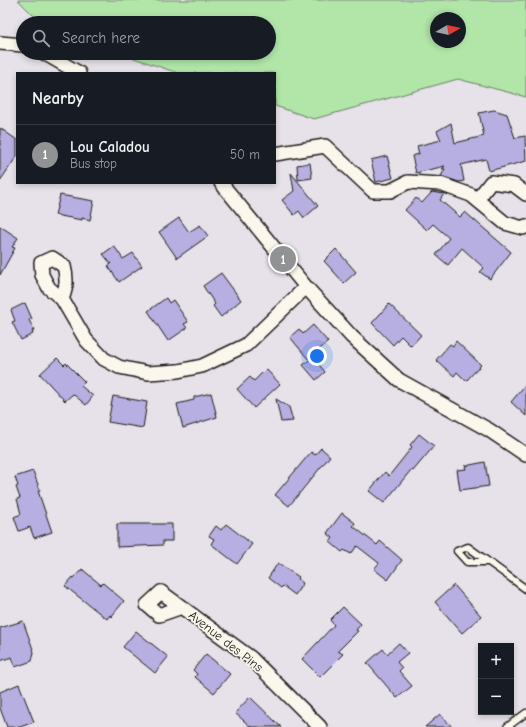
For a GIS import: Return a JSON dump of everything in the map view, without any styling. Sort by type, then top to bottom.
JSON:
[{"type":"street","points":[[0,43],[16,44]]},
{"type":"street","points":[[56,60],[77,72]]},
{"type":"street","points":[[276,154],[325,146],[373,191],[390,190],[408,182],[440,184],[471,195],[505,223],[523,228],[526,226]]},
{"type":"street","points":[[477,200],[491,182],[514,185],[526,194]]},
{"type":"street","points":[[222,184],[306,287],[352,337],[399,380],[489,430],[526,455]]},
{"type":"street","points":[[62,299],[86,340],[104,359],[119,367],[148,374],[202,366],[246,345],[306,287]]},
{"type":"street","name":"Avenue des Pins","points":[[182,607],[251,658],[320,727]]},
{"type":"lane","points":[[488,562],[526,589]]},
{"type":"lane","points":[[507,727],[526,713]]},
{"type":"green space","points":[[18,0],[526,0],[526,97],[458,79],[314,119],[276,106],[276,72],[175,72],[140,60],[276,60],[276,16],[34,16]]},
{"type":"building","points":[[494,110],[507,114],[515,138],[525,136],[526,161],[489,171],[486,159],[461,165],[464,181],[459,182],[441,176],[445,169],[442,169],[445,166],[416,173],[412,156],[419,154],[417,146],[441,140],[437,131],[451,123],[455,143],[484,136],[479,113]]},
{"type":"building","points":[[0,128],[16,139],[16,157],[0,181]]},
{"type":"building","points":[[387,156],[393,178],[376,182],[371,160]]},
{"type":"building","points":[[310,163],[312,178],[298,180],[297,165]]},
{"type":"building","points":[[291,173],[318,206],[304,218],[299,211],[294,215],[282,200],[294,191]]},
{"type":"building","points":[[432,192],[444,194],[440,200],[460,217],[465,212],[511,252],[490,279],[480,272],[484,268],[462,248],[448,265],[436,255],[449,238],[433,224],[427,230],[405,210],[416,198],[422,203]]},
{"type":"building","points":[[60,195],[94,201],[90,220],[55,215]]},
{"type":"building","points":[[179,218],[189,232],[200,225],[208,236],[177,258],[159,232]]},
{"type":"building","points":[[0,226],[18,238],[12,247],[15,248],[0,275]]},
{"type":"building","points":[[114,246],[123,259],[133,253],[142,266],[119,282],[108,266],[111,264],[103,254]]},
{"type":"building","points":[[336,249],[356,272],[344,283],[324,261]]},
{"type":"building","points":[[221,273],[241,300],[221,317],[213,306],[215,304],[203,286]]},
{"type":"building","points":[[166,298],[169,303],[173,300],[188,322],[184,324],[187,328],[168,341],[148,311]]},
{"type":"building","points":[[25,303],[32,319],[29,320],[34,330],[32,331],[33,334],[21,340],[12,322],[15,321],[11,310]]},
{"type":"building","points":[[389,304],[421,335],[411,346],[401,336],[393,345],[372,323]]},
{"type":"building","points":[[313,325],[328,342],[308,359],[290,337],[299,329],[303,334]]},
{"type":"building","points":[[456,341],[481,365],[466,381],[457,372],[454,376],[436,360],[450,344],[453,346]]},
{"type":"building","points":[[313,357],[325,372],[316,380],[303,365]]},
{"type":"building","points":[[57,358],[64,365],[66,363],[85,382],[81,386],[93,396],[86,405],[73,394],[65,401],[40,374]]},
{"type":"building","points":[[266,369],[280,384],[254,408],[237,389],[250,377],[254,381]]},
{"type":"building","points":[[526,384],[526,416],[511,402]]},
{"type":"building","points":[[211,393],[217,417],[183,428],[177,404],[194,400],[194,397]]},
{"type":"building","points":[[113,396],[147,402],[143,428],[108,422]]},
{"type":"building","points":[[276,399],[289,407],[293,421],[281,422]]},
{"type":"building","points":[[419,434],[434,446],[413,471],[411,470],[384,503],[369,491],[385,472],[389,476],[412,447],[410,445]]},
{"type":"building","points":[[321,448],[330,456],[289,506],[275,495],[311,452],[315,455]]},
{"type":"building","points":[[485,462],[489,486],[460,490],[457,470],[466,469],[465,466]]},
{"type":"building","points":[[33,471],[52,532],[34,538],[30,527],[19,531],[14,517],[21,514],[17,499],[20,498],[16,487],[18,486],[15,477]]},
{"type":"building","points":[[342,513],[355,523],[353,526],[377,545],[380,541],[402,560],[388,580],[374,569],[379,563],[357,546],[351,554],[344,550],[342,552],[330,542],[333,538],[327,533]]},
{"type":"building","points":[[117,524],[172,524],[172,541],[163,541],[163,545],[117,547]]},
{"type":"building","points":[[226,524],[252,544],[237,564],[211,544],[214,539],[209,536],[216,526],[221,530]]},
{"type":"building","points":[[278,563],[299,577],[298,579],[303,583],[295,595],[283,586],[281,588],[268,578]]},
{"type":"building","points":[[82,569],[101,585],[103,583],[124,601],[111,617],[110,615],[107,619],[65,586]]},
{"type":"building","points":[[454,585],[481,616],[462,633],[435,602]]},
{"type":"building","points":[[343,607],[361,624],[356,630],[358,631],[338,651],[343,654],[320,677],[302,659],[334,625],[330,620]]},
{"type":"building","points":[[23,621],[34,652],[32,661],[15,667],[12,657],[0,661],[0,628]]},
{"type":"building","points":[[136,631],[168,657],[155,673],[123,647]]},
{"type":"building","points":[[399,643],[408,653],[397,662],[402,668],[399,671],[412,686],[397,698],[367,663],[383,649],[387,654]]},
{"type":"building","points":[[206,654],[230,674],[214,693],[195,677],[197,674],[193,670]]},
{"type":"building","points":[[19,684],[34,722],[20,727],[7,727],[0,708],[0,692]]},
{"type":"building","points":[[250,697],[281,727],[251,727],[235,713]]},
{"type":"building","points":[[440,714],[452,727],[425,727]]},
{"type":"place","name":"Lou Caladou","points":[[283,259]]}]
